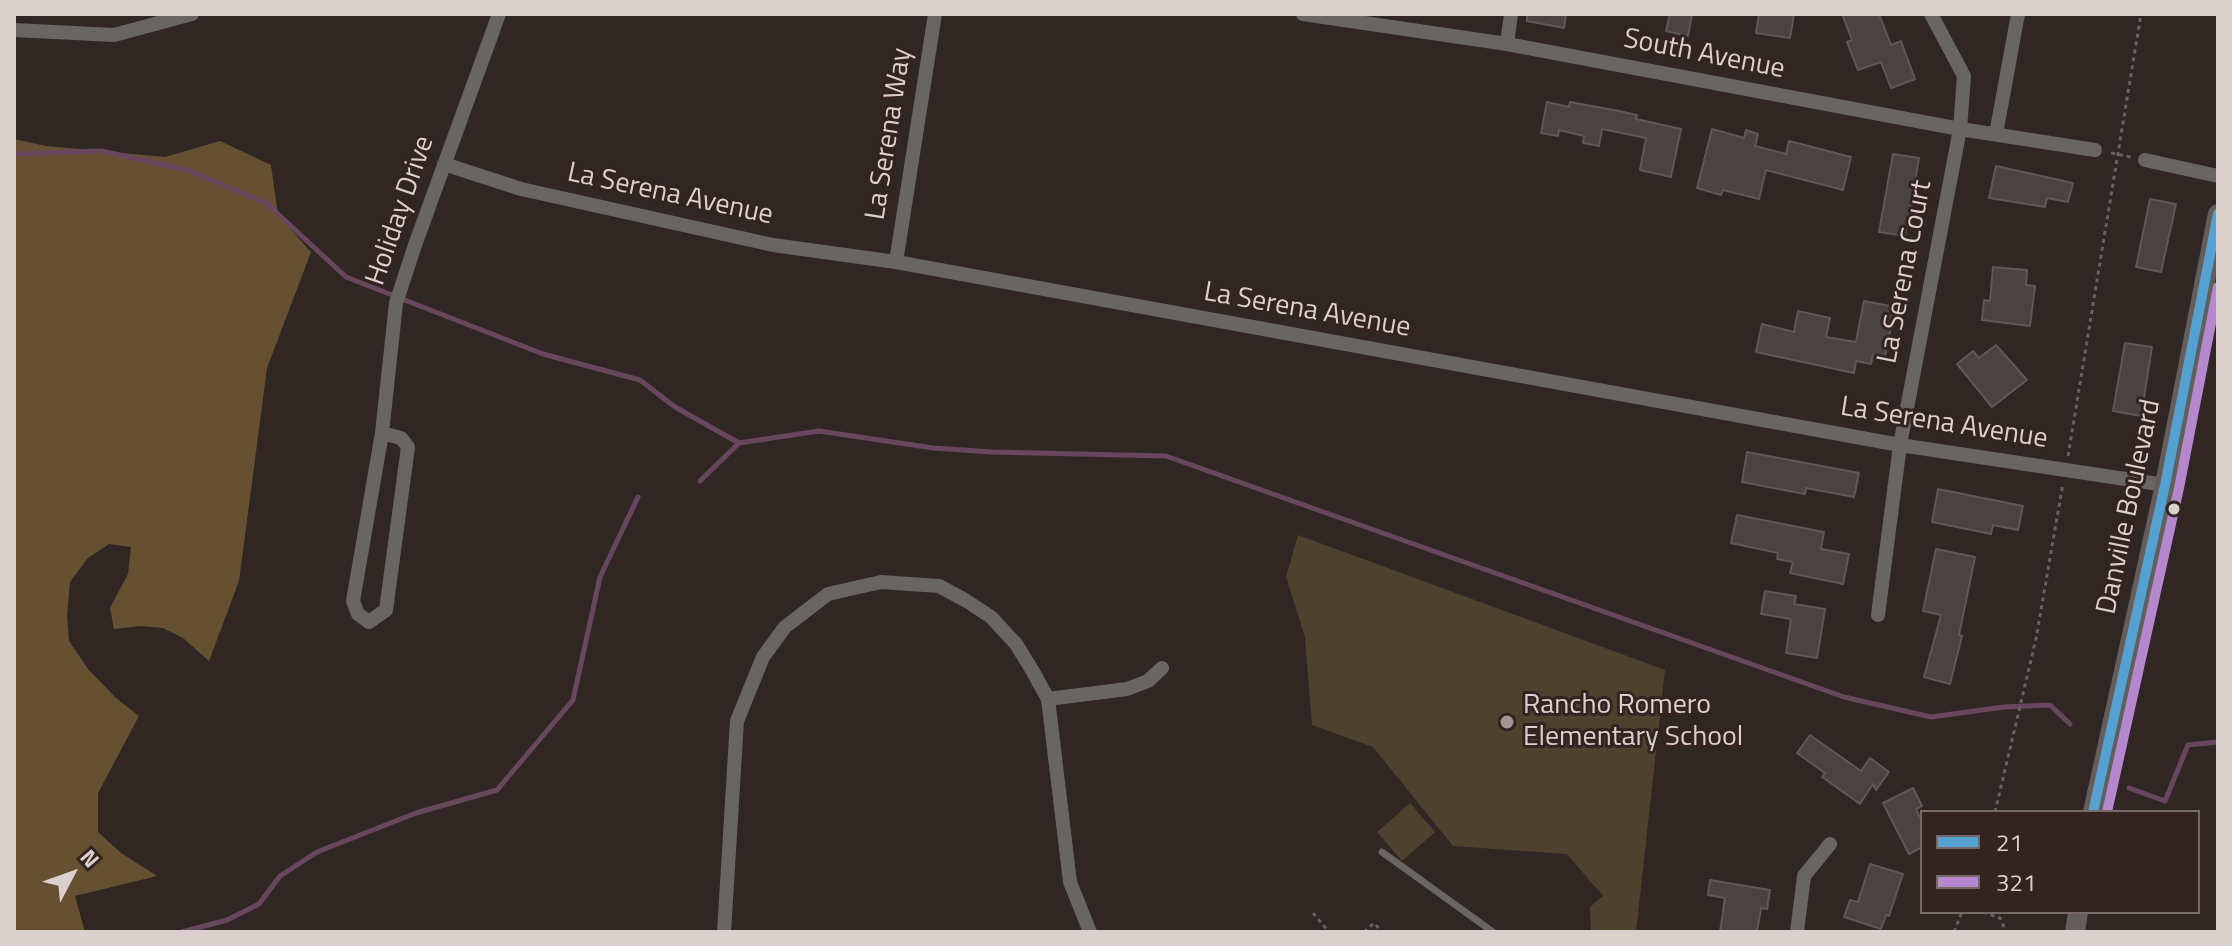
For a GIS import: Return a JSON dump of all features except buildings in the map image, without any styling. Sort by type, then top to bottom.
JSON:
[{"type":"main road","name":"Danville Boulevard","points":[[2093,810],[2165,485],[2218,217]]},
{"type":"street","points":[[14,30],[114,35],[192,14]]},
{"type":"street","name":"Holiday Drive","points":[[382,433],[401,438],[408,447],[386,610],[369,622],[358,614],[353,601],[382,433],[397,298],[499,14]]},
{"type":"street","name":"La Serena Way","points":[[896,262],[935,14]]},
{"type":"street","name":"South Avenue","points":[[1303,14],[1507,44],[1960,129],[2095,150]]},
{"type":"street","points":[[1507,44],[1511,14]]},
{"type":"street","name":"La Serena Court","points":[[1878,615],[1900,445],[1960,129],[1964,76],[1931,14]]},
{"type":"street","points":[[1996,134],[2018,14]]},
{"type":"street","points":[[2145,160],[2218,176]]},
{"type":"street","name":"La Serena Avenue","points":[[444,164],[521,189],[773,245],[896,262],[1900,445],[2165,485]]},
{"type":"street","points":[[724,932],[737,721],[763,657],[785,627],[828,594],[881,582],[939,586],[991,617],[1016,644],[1048,699],[1070,882],[1090,932]]},
{"type":"street","points":[[1048,699],[1127,689],[1148,681],[1162,668]]},
{"type":"street","points":[[1797,932],[1804,876],[1830,844]]},
{"type":"lane","points":[[1382,852],[1493,932]]},
{"type":"path","points":[[1995,810],[2036,639],[2141,14]]},
{"type":"path","points":[[2095,150],[2145,160]]},
{"type":"path","points":[[1313,913],[1329,932]]},
{"type":"path","points":[[1989,914],[2000,918],[2006,932]]},
{"type":"path","points":[[1364,932],[1374,923],[1382,932]]},
{"type":"shaded area","points":[[14,139],[46,146],[165,157],[220,141],[271,165],[278,215],[311,252],[267,368],[239,581],[209,661],[183,638],[163,628],[141,626],[114,629],[110,608],[128,574],[131,547],[109,544],[88,558],[70,582],[67,616],[69,641],[88,669],[139,716],[98,793],[98,832],[121,853],[157,876],[75,896],[85,932],[14,932]]},
{"type":"shaded area","points":[[1298,535],[1665,670],[1636,932],[1591,932],[1590,907],[1603,896],[1567,854],[1453,846],[1373,747],[1312,725],[1305,637],[1286,577]]},
{"type":"shaded area","points":[[1410,803],[1435,832],[1402,861],[1377,832]]},
{"type":"waterway","points":[[14,154],[101,151],[187,170],[266,203],[346,277],[543,354],[640,380],[675,407],[739,443]]},
{"type":"waterway","points":[[700,481],[739,443],[819,431],[933,448],[1166,456],[1844,697],[1931,717],[2004,707],[2050,705],[2070,724]]},
{"type":"waterway","points":[[182,932],[227,920],[259,904],[280,876],[317,852],[416,813],[497,790],[573,700],[600,577],[638,497]]},
{"type":"waterway","points":[[2129,788],[2165,801],[2188,745],[2218,742]]},
{"type":"transit line","name":"21","points":[[2093,810],[2165,485],[2218,214]]},
{"type":"transit line","name":"321","points":[[2107,810],[2179,488],[2218,287]]},
{"type":"place","name":"Rancho Romero Elementary School","points":[[1507,722]]}]
